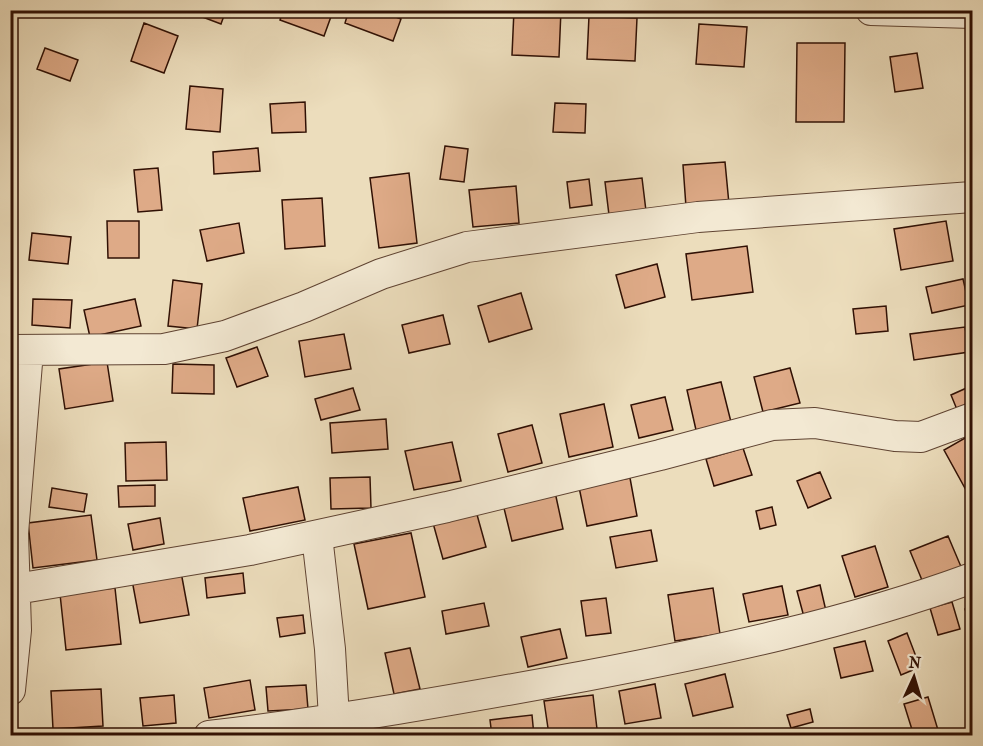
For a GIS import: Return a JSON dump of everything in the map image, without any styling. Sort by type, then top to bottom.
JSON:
[{"type":"street","points":[[871,10],[972,14]]},
{"type":"street","points":[[10,690],[16,630],[13,533],[19,350],[164,349],[225,336],[304,307],[381,274],[468,247],[698,217],[972,197]]},
{"type":"street","points":[[13,590],[250,550],[317,536],[615,466],[772,425],[815,423],[896,436],[921,436],[972,418]]},
{"type":"street","points":[[317,536],[330,649],[335,727]]},
{"type":"street","points":[[209,735],[335,727],[467,698],[724,650],[929,594],[972,578]]},
{"type":"building","points":[[193,10],[226,10],[221,24],[192,13]]},
{"type":"building","points":[[283,10],[333,11],[324,36],[280,20]]},
{"type":"building","points":[[349,10],[378,10],[401,19],[393,41],[345,23]]},
{"type":"building","points":[[514,10],[561,10],[559,57],[512,55]]},
{"type":"building","points":[[589,16],[637,18],[635,61],[587,59]]},
{"type":"building","points":[[144,23],[178,36],[164,73],[131,61]]},
{"type":"building","points":[[699,24],[747,27],[744,67],[696,64]]},
{"type":"building","points":[[797,43],[845,43],[844,122],[796,122]]},
{"type":"building","points":[[45,48],[78,60],[70,81],[37,69]]},
{"type":"building","points":[[917,53],[923,88],[895,92],[890,57]]},
{"type":"building","points":[[190,86],[223,89],[220,132],[186,129]]},
{"type":"building","points":[[305,102],[306,132],[272,133],[270,104]]},
{"type":"building","points":[[555,103],[586,104],[585,133],[553,132]]},
{"type":"building","points":[[445,146],[468,149],[464,182],[440,179]]},
{"type":"building","points":[[258,148],[260,171],[214,174],[213,152]]},
{"type":"building","points":[[725,162],[729,204],[686,207],[683,165]]},
{"type":"building","points":[[158,168],[162,210],[138,212],[134,170]]},
{"type":"building","points":[[409,173],[417,243],[379,248],[370,178]]},
{"type":"building","points":[[642,178],[646,211],[609,215],[605,182]]},
{"type":"building","points":[[589,179],[592,205],[570,208],[567,182]]},
{"type":"building","points":[[516,186],[519,223],[473,227],[469,190]]},
{"type":"building","points":[[322,198],[325,246],[285,249],[282,200]]},
{"type":"building","points":[[107,221],[139,221],[139,258],[108,258]]},
{"type":"building","points":[[946,221],[953,261],[901,270],[894,229]]},
{"type":"building","points":[[239,223],[244,253],[207,261],[200,230]]},
{"type":"building","points":[[32,233],[71,237],[68,264],[29,260]]},
{"type":"building","points":[[747,246],[753,292],[692,300],[686,254]]},
{"type":"building","points":[[657,264],[665,297],[625,308],[616,275]]},
{"type":"building","points":[[963,279],[969,305],[932,313],[926,287]]},
{"type":"building","points":[[173,280],[202,284],[197,329],[168,326]]},
{"type":"building","points":[[521,293],[532,329],[489,342],[478,306]]},
{"type":"building","points":[[33,299],[72,300],[70,328],[32,325]]},
{"type":"building","points":[[135,299],[141,326],[90,337],[84,310]]},
{"type":"building","points":[[886,306],[888,331],[856,334],[853,309]]},
{"type":"building","points":[[443,315],[450,344],[409,353],[402,325]]},
{"type":"building","points":[[965,327],[969,352],[914,360],[910,334]]},
{"type":"building","points":[[344,334],[351,369],[305,377],[299,341]]},
{"type":"building","points":[[257,347],[268,376],[237,387],[226,358]]},
{"type":"building","points":[[107,362],[113,401],[65,409],[59,369]]},
{"type":"building","points":[[173,364],[214,365],[214,394],[172,393]]},
{"type":"building","points":[[790,368],[800,403],[763,412],[754,377]]},
{"type":"building","points":[[721,382],[731,422],[696,430],[687,390]]},
{"type":"building","points":[[971,386],[972,405],[958,412],[951,395]]},
{"type":"building","points":[[353,388],[360,410],[321,420],[315,399]]},
{"type":"building","points":[[665,397],[673,430],[639,438],[631,405]]},
{"type":"building","points":[[604,404],[613,447],[569,457],[560,414]]},
{"type":"building","points":[[386,419],[388,449],[332,453],[330,423]]},
{"type":"building","points":[[532,425],[542,463],[508,472],[498,434]]},
{"type":"building","points":[[972,434],[972,487],[966,490],[944,450]]},
{"type":"building","points":[[166,442],[167,480],[126,481],[125,443]]},
{"type":"building","points":[[452,442],[461,481],[414,490],[405,451]]},
{"type":"building","points":[[743,448],[752,475],[714,486],[706,459]]},
{"type":"building","points":[[820,472],[831,498],[808,508],[797,481]]},
{"type":"building","points":[[370,477],[371,508],[331,509],[330,478]]},
{"type":"building","points":[[630,478],[637,516],[587,526],[579,487]]},
{"type":"building","points":[[155,485],[155,506],[119,507],[118,486]]},
{"type":"building","points":[[298,487],[305,520],[250,531],[243,498]]},
{"type":"building","points":[[52,488],[87,494],[84,512],[49,507]]},
{"type":"building","points":[[555,492],[563,529],[512,541],[503,504]]},
{"type":"building","points":[[772,507],[776,525],[760,529],[756,511]]},
{"type":"building","points":[[476,511],[486,547],[443,559],[433,523]]},
{"type":"building","points":[[91,515],[97,560],[33,568],[28,523]]},
{"type":"building","points":[[160,518],[164,544],[133,550],[128,524]]},
{"type":"building","points":[[651,530],[657,561],[616,568],[610,537]]},
{"type":"building","points":[[411,533],[425,597],[368,609],[354,544]]},
{"type":"building","points":[[948,536],[962,569],[924,585],[910,551]]},
{"type":"building","points":[[875,546],[888,587],[855,597],[842,556]]},
{"type":"building","points":[[181,572],[189,615],[140,623],[132,580]]},
{"type":"building","points":[[243,573],[245,593],[207,598],[205,578]]},
{"type":"building","points":[[820,585],[826,611],[804,617],[797,591]]},
{"type":"building","points":[[782,586],[788,615],[749,622],[743,594]]},
{"type":"building","points":[[115,588],[121,644],[66,650],[60,594]]},
{"type":"building","points":[[713,588],[720,634],[675,641],[668,595]]},
{"type":"building","points":[[606,598],[611,633],[586,636],[581,601]]},
{"type":"building","points":[[952,602],[960,629],[938,635],[930,608]]},
{"type":"building","points":[[484,603],[489,626],[446,634],[442,611]]},
{"type":"building","points":[[972,607],[972,631],[965,609]]},
{"type":"building","points":[[303,615],[305,633],[280,637],[277,618]]},
{"type":"building","points":[[560,629],[567,658],[528,667],[521,637]]},
{"type":"building","points":[[907,633],[920,667],[901,675],[888,641]]},
{"type":"building","points":[[865,641],[873,671],[841,678],[834,648]]},
{"type":"building","points":[[410,648],[420,689],[394,694],[385,653]]},
{"type":"building","points":[[725,674],[733,707],[693,716],[685,684]]},
{"type":"building","points":[[250,680],[255,710],[209,718],[204,688]]},
{"type":"building","points":[[655,684],[661,718],[625,724],[619,691]]},
{"type":"building","points":[[306,685],[308,709],[268,711],[266,687]]},
{"type":"building","points":[[101,689],[103,726],[53,729],[51,691]]},
{"type":"building","points":[[174,695],[176,723],[143,726],[140,698]]},
{"type":"building","points":[[593,695],[597,729],[549,735],[544,701]]},
{"type":"building","points":[[928,697],[938,730],[914,736],[904,704]]},
{"type":"building","points":[[810,709],[813,722],[791,728],[787,715]]},
{"type":"building","points":[[532,715],[534,736],[492,736],[490,720]]}]
